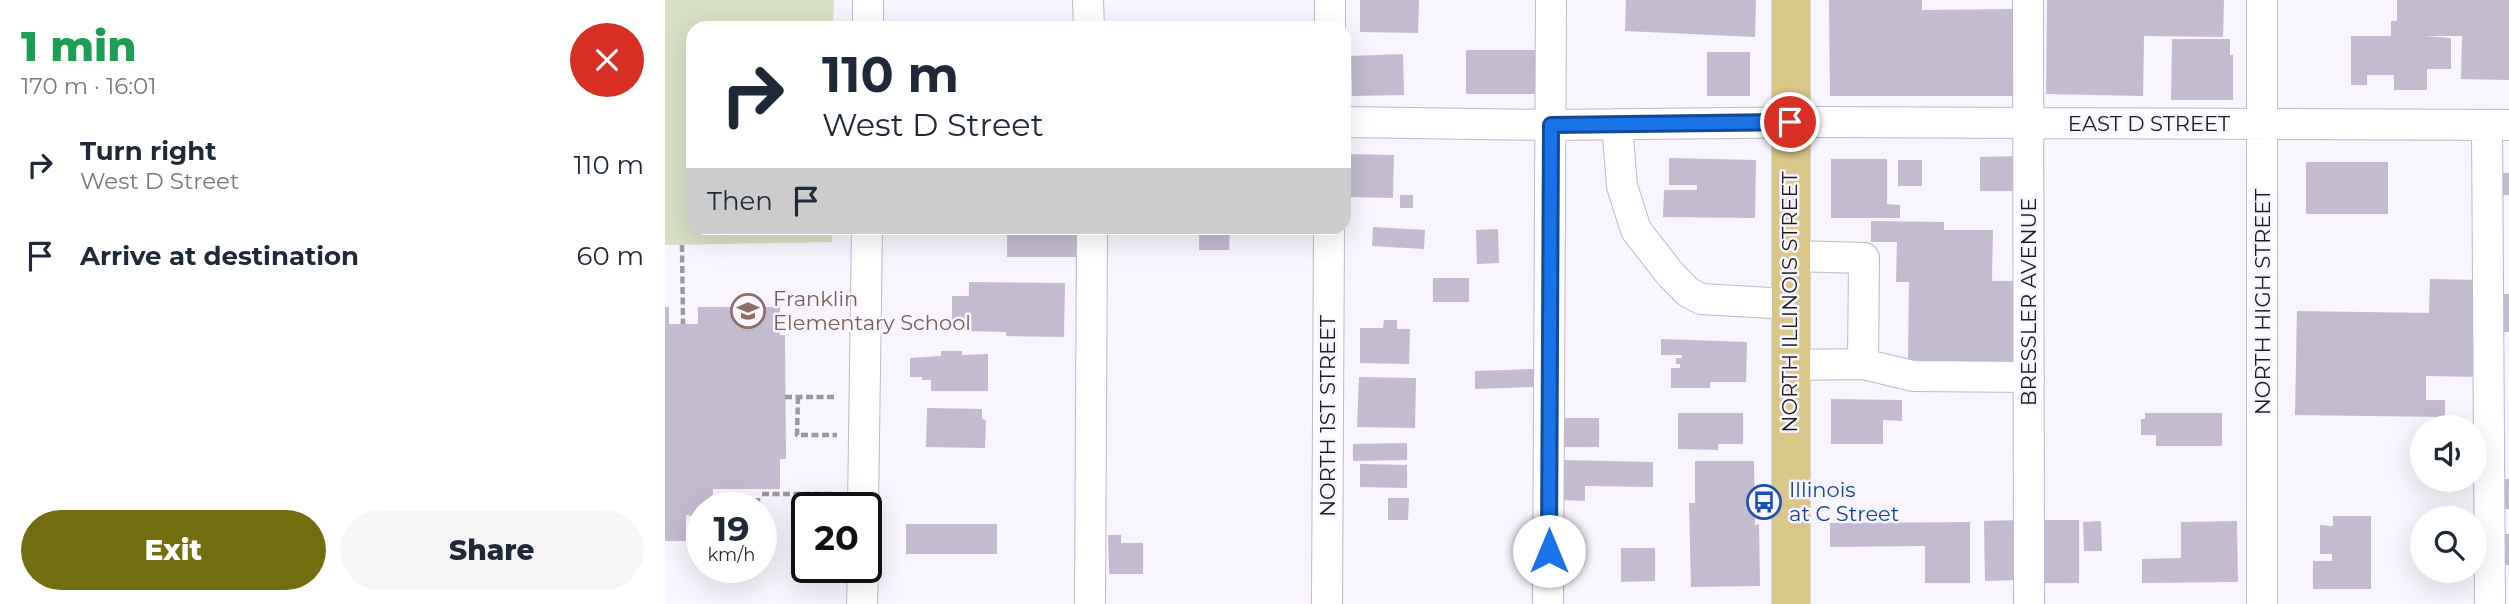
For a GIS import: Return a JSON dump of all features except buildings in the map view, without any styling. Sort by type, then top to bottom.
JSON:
[{"type":"main road","name":"NORTH ILLINOIS STREET","points":[[1791,0],[1791,604]]},
{"type":"street","points":[[868,0],[868,21]]},
{"type":"street","points":[[1088,0],[1089,21]]},
{"type":"street","points":[[1330,0],[1330,21]]},
{"type":"street","points":[[1548,604],[1551,0]]},
{"type":"street","name":"BRESSLER AVENUE","points":[[2028,0],[2029,604]]},
{"type":"street","name":"NORTH HIGH STREET","points":[[2262,0],[2262,604]]},
{"type":"street","name":"EAST D STREET","points":[[1351,122],[1551,125],[1790,122],[2498,125]]},
{"type":"street","points":[[1617,124],[1622,187],[1636,230],[1671,275],[1688,292],[1701,299],[1790,304]]},
{"type":"street","points":[[2490,604],[2498,125]]},
{"type":"street","points":[[863,492],[867,235]]},
{"type":"street","points":[[1090,604],[1091,235]]},
{"type":"street","name":"NORTH 1ST STREET","points":[[1327,604],[1329,235]]},
{"type":"street","points":[[1791,256],[1864,258],[1863,364]]},
{"type":"street","points":[[1791,365],[1863,364],[1913,376],[2029,377]]},
{"type":"street","points":[[862,604],[863,583]]},
{"type":"path","points":[[682,245],[683,324]]},
{"type":"path","points":[[785,397],[836,397]]},
{"type":"path","points":[[798,397],[797,435],[837,435]]},
{"type":"green space","points":[[665,0],[834,0],[833,21],[686,21],[686,235],[832,235],[832,242],[665,245]]},
{"type":"place","name":"Franklin Elementary School","points":[[748,311]]},
{"type":"place","name":"Illinois at C Street","points":[[1764,502]]},
{"type":"route","points":[[1549,551],[1551,125],[1790,122]]}]
